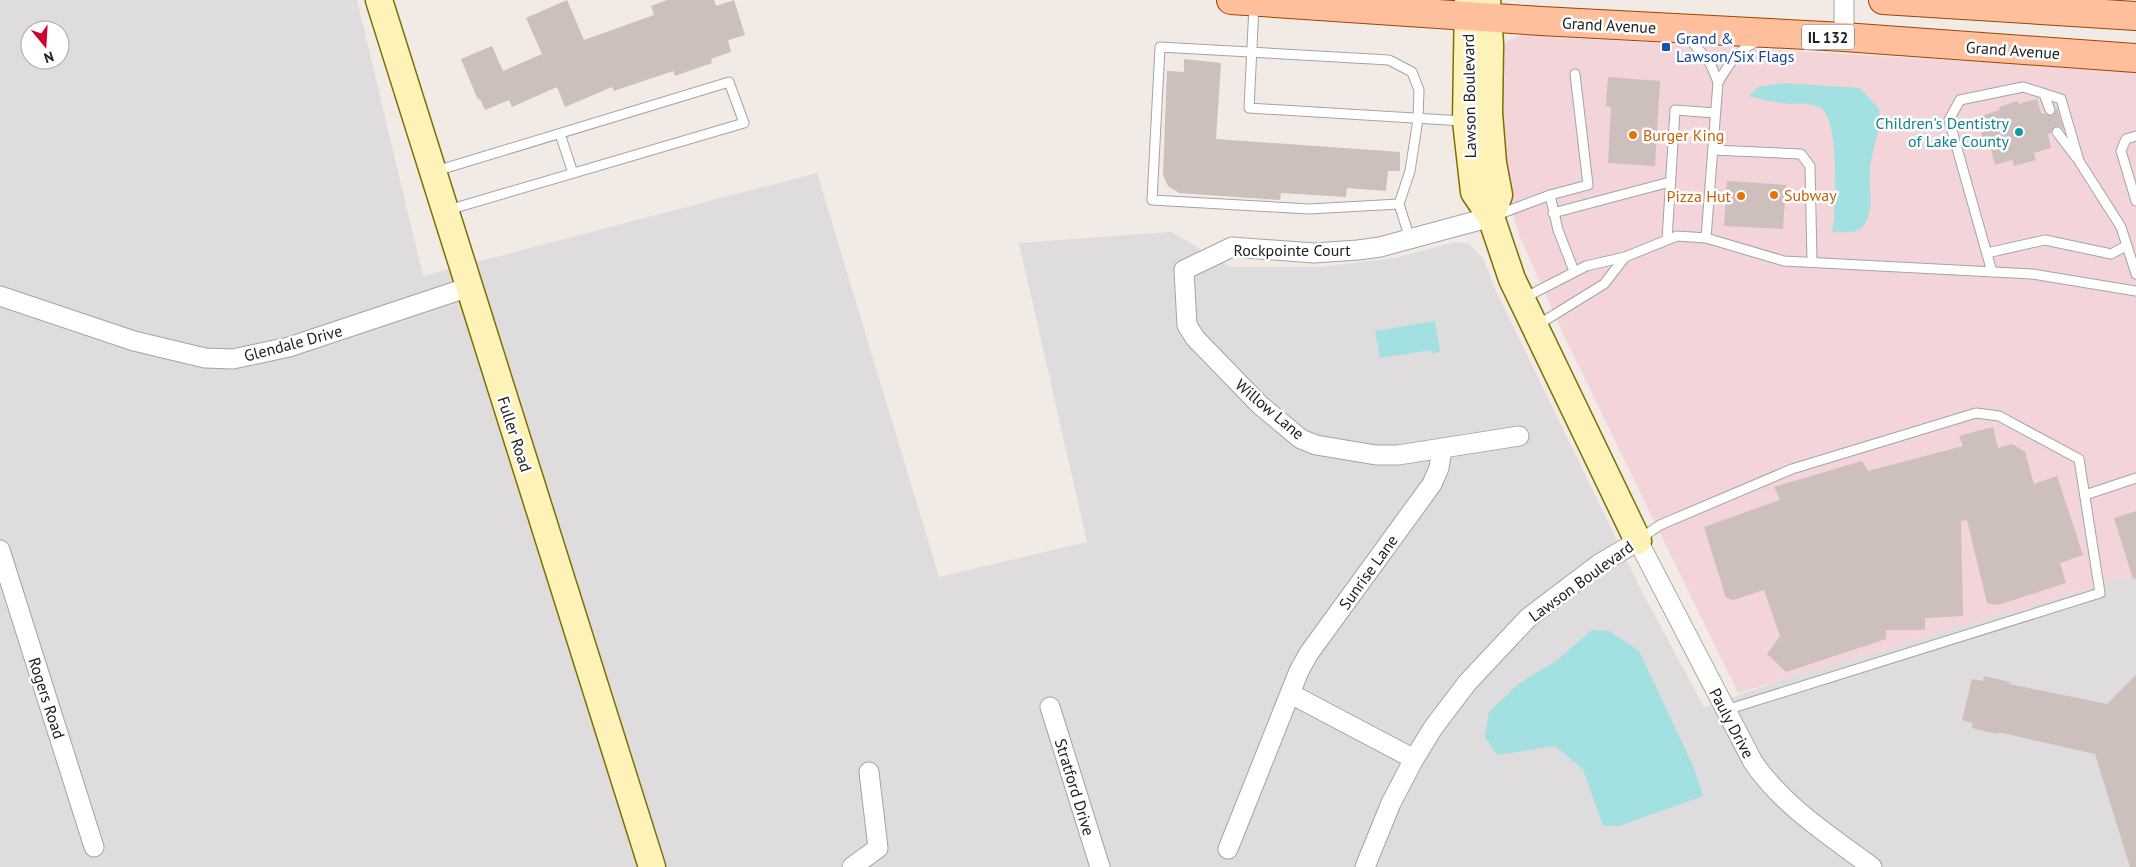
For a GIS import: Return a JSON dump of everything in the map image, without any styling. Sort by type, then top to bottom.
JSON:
[{"type":"main road","points":[[1883,0],[2136,16]]},
{"type":"main road","name":"Grand Avenue","points":[[1243,1],[1478,8],[1680,29],[1844,37],[2136,58]]},
{"type":"street","name":"Fuller Road","points":[[379,0],[652,867]]},
{"type":"street","points":[[1844,0],[1844,37]]},
{"type":"street","name":"Lawson Boulevard","points":[[1365,867],[1391,804],[1414,759],[1433,728],[1467,683],[1528,618],[1599,564],[1638,541],[1522,299],[1504,258],[1491,217],[1474,192],[1466,121],[1478,8]]},
{"type":"street","name":"Lawson Boulevard","points":[[1478,8],[1493,163],[1499,194],[1491,217]]},
{"type":"street","name":"Rockpointe Court","points":[[1184,270],[1232,247],[1337,253],[1380,247],[1491,217]]},
{"type":"street","name":"Willow Lane","points":[[1184,270],[1187,325],[1195,338],[1260,405],[1301,439],[1316,446],[1376,455],[1398,455],[1519,436]]},
{"type":"street","name":"Glendale Drive","points":[[0,296],[134,341],[205,358],[233,359],[288,348],[469,287]]},
{"type":"street","name":"Sunrise Lane","points":[[1228,849],[1309,653],[1432,484],[1439,468],[1442,449]]},
{"type":"street","name":"Pauly Drive","points":[[1638,541],[1725,710],[1765,780],[1800,814],[1872,867]]},
{"type":"street","name":"Rogers Road","points":[[0,550],[94,847]]},
{"type":"street","points":[[1291,694],[1414,759]]},
{"type":"street","name":"Stratford Drive","points":[[1050,707],[1100,867]]},
{"type":"street","points":[[870,772],[880,867]]},
{"type":"street","points":[[852,867],[878,848]]},
{"type":"lane","points":[[1243,1],[1252,53],[1249,108],[1466,121]]},
{"type":"lane","points":[[1680,29],[1696,44],[1710,63],[1718,82]]},
{"type":"lane","points":[[1706,238],[1718,82],[1732,59],[1745,46],[1774,34]]},
{"type":"lane","points":[[1399,204],[1309,209],[1152,200],[1160,47],[1389,60],[1412,72],[1419,90],[1418,119],[1410,171],[1399,204],[1410,238]]},
{"type":"lane","points":[[1491,217],[1588,185],[1575,74]]},
{"type":"lane","points":[[433,172],[729,82],[744,123],[445,210]]},
{"type":"lane","points":[[1992,272],[1949,120],[1960,100],[2023,87],[2060,99],[2079,161]]},
{"type":"lane","points":[[2044,94],[2050,110]]},
{"type":"lane","points":[[1667,240],[1675,110],[1715,113]]},
{"type":"lane","points":[[2056,132],[2079,161],[2121,227],[2136,274]]},
{"type":"lane","points":[[560,134],[574,173]]},
{"type":"lane","points":[[2136,136],[2126,139],[2121,151],[2136,201]]},
{"type":"lane","points":[[1713,150],[1801,154],[1810,166],[1812,262]]},
{"type":"lane","points":[[1553,213],[1670,182]]},
{"type":"lane","points":[[1550,196],[1558,230],[1574,271]]},
{"type":"lane","points":[[1522,299],[1586,266],[1625,257],[1677,236],[1706,238],[1784,261],[2032,274],[2136,292]]},
{"type":"lane","points":[[1987,253],[2044,240],[2111,254],[2126,246]]},
{"type":"lane","points":[[1535,327],[1604,284],[1625,257]]},
{"type":"lane","points":[[1638,541],[1660,525],[1792,469],[1976,413],[1999,416],[2079,458],[2100,593],[1725,710]]},
{"type":"lane","points":[[2085,495],[2136,478]]},
{"type":"shaded area","points":[[0,0],[357,0],[423,276],[817,173],[939,577],[1087,542],[1019,243],[1171,232],[1231,267],[1319,267],[1395,258],[1455,242],[1469,244],[1483,258],[1496,291],[1641,590],[1704,707],[1788,678],[2136,574],[2136,867],[0,867]]},
{"type":"shaded area","points":[[1521,35],[2136,71],[2136,574],[1738,693],[1566,340],[1520,237],[1509,202],[1502,165],[1501,53],[1507,41]]},
{"type":"water","points":[[1784,83],[1860,88],[1879,109],[1878,132],[1870,170],[1869,214],[1862,227],[1856,231],[1832,232],[1834,220],[1835,157],[1830,124],[1825,112],[1813,105],[1779,103],[1749,96],[1758,87]]},
{"type":"water","points":[[1435,321],[1440,352],[1432,354],[1431,350],[1380,358],[1375,331]]},
{"type":"water","points":[[1592,630],[1609,631],[1639,651],[1694,768],[1703,796],[1619,826],[1603,826],[1583,769],[1555,746],[1497,755],[1485,737],[1489,712],[1518,684],[1556,661]]},
{"type":"building","points":[[567,0],[584,40],[654,15],[651,6],[667,0],[714,0],[716,6],[734,0],[745,35],[728,40],[731,52],[711,59],[712,63],[675,76],[673,71],[614,91],[612,87],[565,107],[557,87],[512,107],[509,100],[485,110],[480,99],[478,100],[461,59],[492,46],[503,71],[542,54],[526,18]]},
{"type":"building","points":[[1184,59],[1221,63],[1216,139],[1400,152],[1400,171],[1388,171],[1386,191],[1347,188],[1346,197],[1281,193],[1280,200],[1179,193],[1168,186],[1163,175],[1167,71],[1184,72]]},
{"type":"building","name":"Burger King","points":[[1608,77],[1660,81],[1655,166],[1608,163],[1611,107],[1606,106]]},
{"type":"building","name":"Children's Dentistry of Lake County","points":[[2037,99],[2041,113],[2052,116],[2057,108],[2064,130],[2059,126],[2053,127],[2051,133],[2048,134],[2051,148],[2034,153],[2036,160],[2014,166],[2012,160],[1995,165],[1991,149],[1987,150],[1981,133],[1985,131],[1981,116],[2000,110],[1999,107],[2017,101],[2019,104]]},
{"type":"building","points":[[1727,181],[1786,185],[1783,229],[1724,226]]},
{"type":"building","points":[[1993,427],[1998,448],[2012,444],[2025,452],[2034,484],[2057,476],[2083,555],[2060,563],[2066,583],[1998,605],[1987,603],[1967,520],[1961,521],[1963,616],[1925,618],[1925,630],[1886,630],[1886,639],[1786,672],[1767,654],[1780,636],[1764,590],[1733,600],[1726,598],[1704,527],[1780,500],[1774,487],[1862,461],[1868,471],[1963,446],[1959,436]]},
{"type":"building","points":[[2136,511],[2136,578],[2133,579],[2114,518]]},
{"type":"building","points":[[2136,675],[2136,867],[2130,867],[2095,754],[1972,728],[1973,723],[1962,720],[1972,679],[1983,681],[1984,676],[2010,682],[2009,684],[2107,704]]},
{"type":"place","name":"Grand & Lawson/Six Flags","points":[[1666,47]]},
{"type":"place","name":"Children's Dentistry of Lake County","points":[[2019,132]]},
{"type":"place","name":"Burger King","points":[[1633,135]]},
{"type":"place","name":"Subway","points":[[1774,195]]},
{"type":"place","name":"Pizza Hut","points":[[1741,196]]}]
